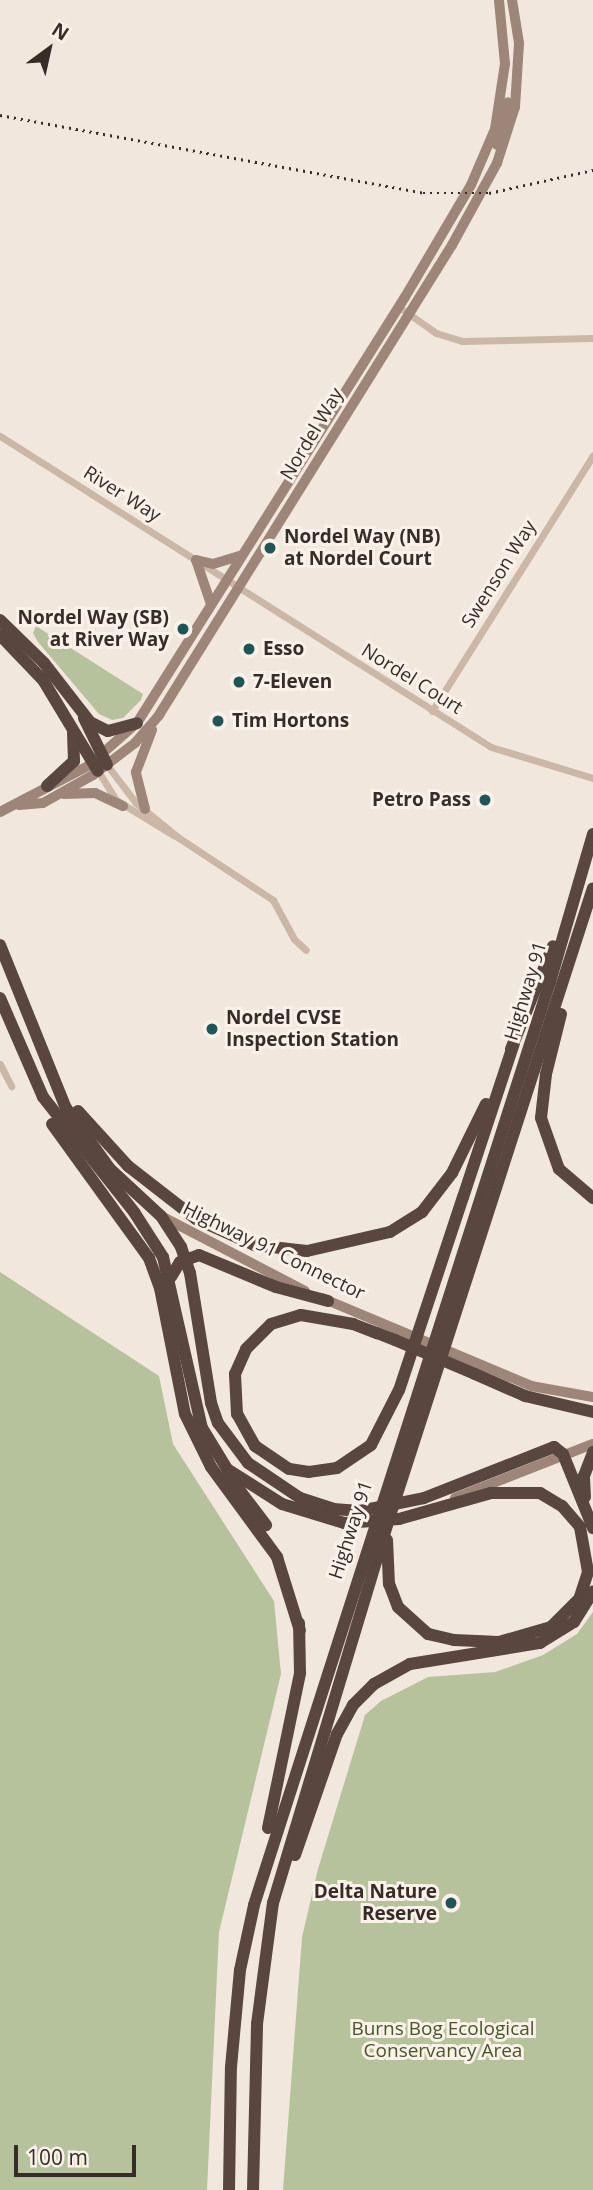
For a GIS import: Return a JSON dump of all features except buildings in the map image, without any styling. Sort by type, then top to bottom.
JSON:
[{"type":"highway","points":[[0,621],[44,663],[90,723],[108,731],[136,723]]},
{"type":"highway","points":[[0,635],[33,668],[100,764]]},
{"type":"highway","points":[[80,712],[100,764]]},
{"type":"highway","points":[[47,786],[75,758],[69,721]]},
{"type":"highway","points":[[38,1045],[99,1138],[183,1210],[240,1241],[307,1251],[390,1232],[422,1212],[458,1162],[514,1043],[574,894],[593,834]]},
{"type":"highway","name":"Highway 91","points":[[253,2190],[262,1962],[289,1845],[387,1525],[591,893]]},
{"type":"highway","name":"Highway 91","points":[[229,2190],[231,2067],[240,1970],[254,1905],[550,982],[574,894]]},
{"type":"highway","points":[[584,918],[546,1074],[541,1118],[559,1169],[593,1198]]},
{"type":"highway","name":"Highway 91 Connector","points":[[0,945],[55,1087],[94,1148],[124,1185],[161,1216]]},
{"type":"highway","points":[[0,998],[59,1135],[149,1258],[160,1288],[189,1424],[211,1466],[277,1557],[300,1631]]},
{"type":"highway","points":[[514,1043],[399,1390],[379,1433],[356,1459],[319,1472],[279,1465],[248,1438],[237,1414],[235,1374],[246,1349],[271,1324],[290,1317],[317,1316],[395,1335],[477,1370],[554,1405],[593,1412]]},
{"type":"highway","points":[[43,1097],[146,1228],[171,1277],[197,1412],[220,1461],[285,1556],[298,1595],[299,1682],[254,1905]]},
{"type":"highway","points":[[161,1216],[185,1257],[205,1378],[223,1431],[248,1464],[287,1491],[346,1517],[424,1498],[554,1447],[563,1454],[593,1528]]},
{"type":"highway","points":[[171,1277],[185,1257],[199,1255],[276,1287],[328,1301]]},
{"type":"highway","points":[[587,1511],[584,1475],[593,1452]]},
{"type":"highway","points":[[220,1461],[275,1500],[380,1522],[512,1491],[552,1499],[573,1517],[585,1540],[588,1573],[579,1599],[551,1627],[520,1638],[475,1643],[428,1634],[405,1617],[393,1597],[387,1525]]},
{"type":"highway","points":[[262,1962],[328,1758],[345,1718],[363,1693],[410,1664],[540,1643],[574,1622],[593,1592]]},
{"type":"street","name":"Nordel Way","points":[[0,812],[47,786],[100,764],[136,723],[399,307],[486,155],[503,82],[499,0]]},
{"type":"street","name":"Nordel Way","points":[[15,806],[43,803],[60,795],[159,715],[408,314],[500,155],[516,107],[519,77],[512,0]]},
{"type":"street","points":[[500,155],[497,147],[509,92],[503,82]]},
{"type":"street","points":[[399,307],[436,333],[462,341],[593,338]]},
{"type":"street","name":"River Way","points":[[0,436],[227,579]]},
{"type":"street","name":"Swenson Way","points":[[432,711],[593,455]]},
{"type":"street","points":[[196,560],[213,564],[243,555]]},
{"type":"street","points":[[196,560],[211,604]]},
{"type":"street","name":"Nordel Court","points":[[227,579],[491,747],[593,778]]},
{"type":"street","points":[[145,809],[136,772],[159,715]]},
{"type":"street","points":[[100,764],[123,806]]},
{"type":"street","points":[[100,764],[128,797],[179,838]]},
{"type":"street","points":[[60,795],[95,793],[179,838],[274,900],[294,939],[306,950]]},
{"type":"street","points":[[0,1064],[11,1086]]},
{"type":"street","name":"Highway 91 Connector","points":[[161,1216],[395,1335]]},
{"type":"street","points":[[477,1370],[531,1386],[593,1398]]},
{"type":"street","points":[[419,1513],[593,1444]]},
{"type":"green space","points":[[36,626],[143,694],[141,700],[123,718],[112,720],[99,714],[38,642],[33,633]]},
{"type":"green space","points":[[0,1272],[159,1376],[173,1444],[274,1601],[281,1674],[219,1932],[207,2190],[0,2190]]},
{"type":"green space","name":"Burns Bog Ecological Conservancy Area","points":[[593,1612],[593,2190],[283,2190],[302,1937],[318,1869],[365,1715],[381,1701],[428,1677],[495,1672],[543,1655],[577,1634]]},
{"type":"railway","points":[[0,115],[423,193],[489,193],[593,170]]},
{"type":"place","name":"Nordel Way (NB) at Nordel Court","points":[[270,548]]},
{"type":"place","name":"Nordel Way (SB) at River Way","points":[[183,629]]},
{"type":"place","name":"Esso","points":[[249,649]]},
{"type":"place","name":"7-Eleven","points":[[239,682]]},
{"type":"place","name":"Tim Hortons","points":[[218,721]]},
{"type":"place","name":"Petro Pass","points":[[485,800]]},
{"type":"place","name":"Nordel CVSE Inspection Station","points":[[212,1029]]},
{"type":"place","name":"Delta Nature Reserve","points":[[451,1903]]}]
